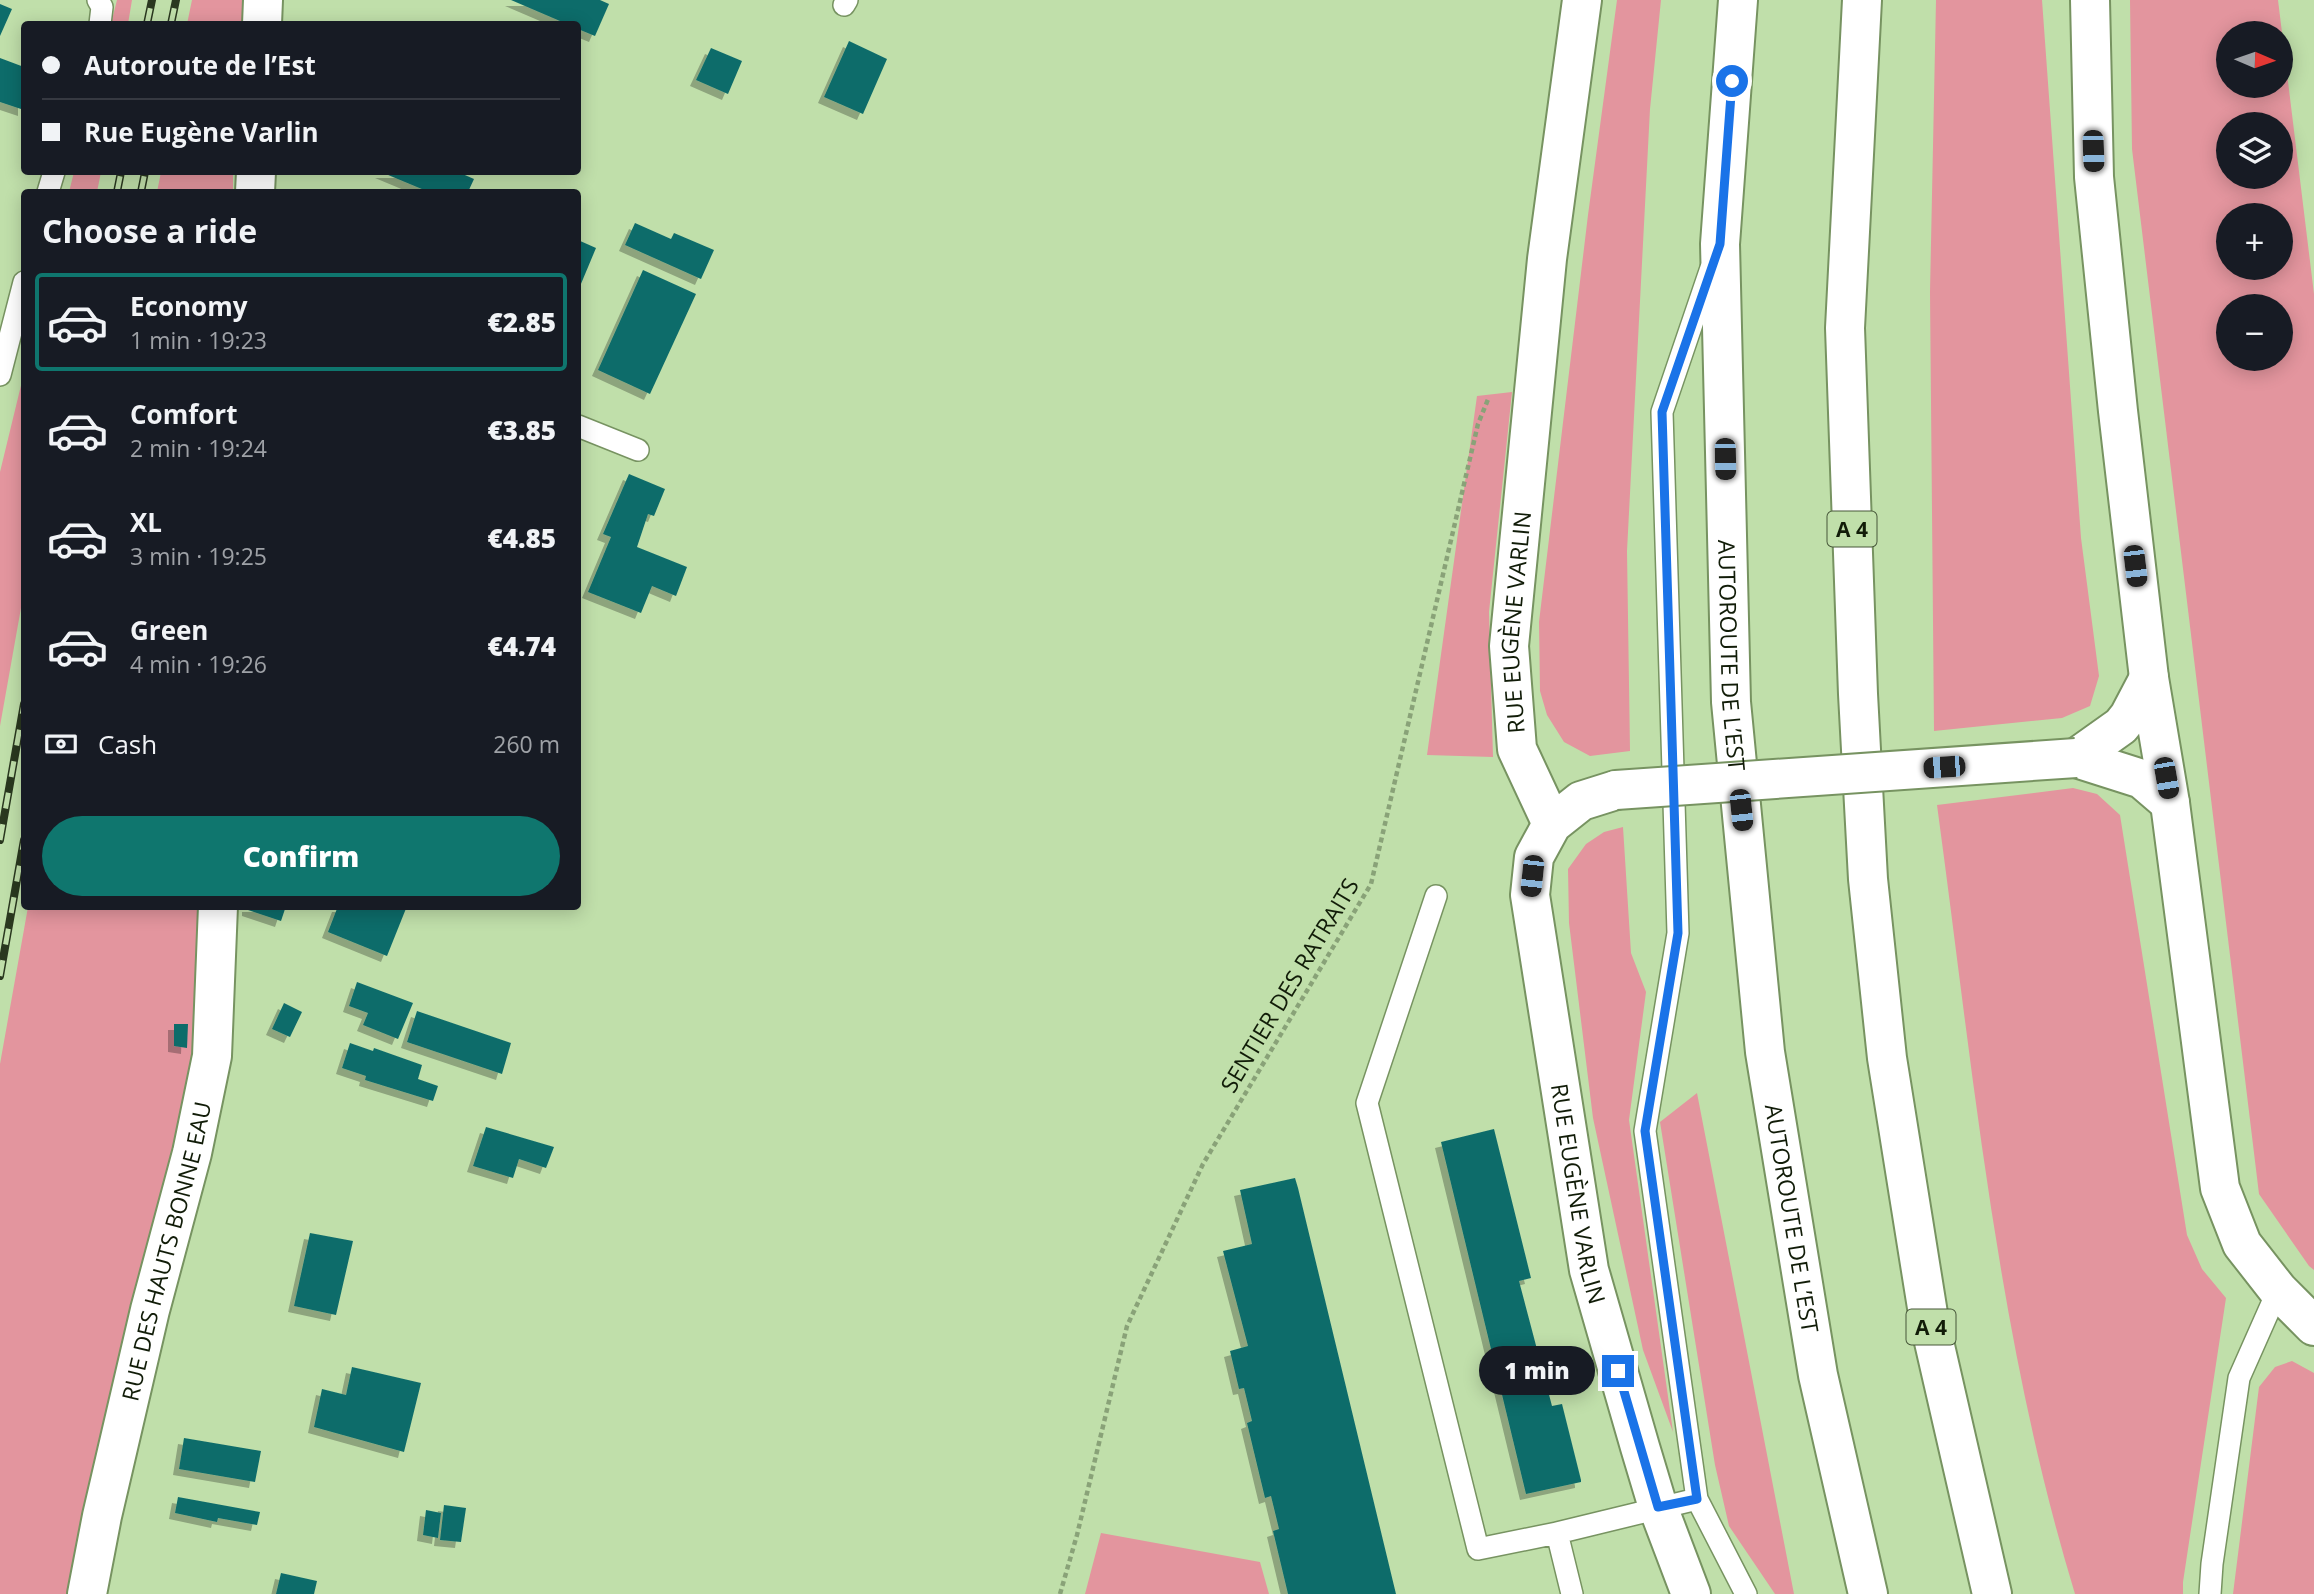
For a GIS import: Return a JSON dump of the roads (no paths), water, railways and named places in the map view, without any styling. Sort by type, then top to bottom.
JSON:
[{"type":"main road","points":[[262,21],[263,0]]},
{"type":"main road","name":"RUE EUGÈNE VARLIN","points":[[1583,0],[1547,259],[1509,646],[1517,749],[1552,824],[1534,857],[1530,895],[1589,1270],[1658,1507],[1691,1594]]},
{"type":"main road","name":"AUTOROUTE DE L’EST","points":[[1738,0],[1720,244],[1731,702],[1765,1052],[1818,1375],[1868,1594]]},
{"type":"main road","name":"A 4","points":[[1862,0],[1845,328],[1858,694],[1868,879],[1887,1058],[1929,1320],[1992,1594]]},
{"type":"main road","points":[[2090,0],[2094,177],[2149,678],[2170,803],[2220,1188],[2242,1244],[2278,1290],[2314,1326]]},
{"type":"main road","points":[[2076,758],[2121,726],[2149,678]]},
{"type":"main road","points":[[1552,824],[1581,800],[1616,790],[2076,758],[2131,773],[2170,803]]},
{"type":"main road","name":"RUE DES HAUTS BONNE EAU","points":[[87,1594],[102,1516],[147,1323],[192,1153],[212,1056],[218,910]]},
{"type":"lane","points":[[98,0],[102,7],[100,21]]},
{"type":"lane","points":[[1720,244],[1662,412],[1678,933],[1645,1131],[1697,1499],[1746,1594]]},
{"type":"lane","points":[[0,375],[21,294]]},
{"type":"lane","points":[[581,427],[638,450]]},
{"type":"lane","points":[[1436,896],[1367,1103],[1478,1549],[1697,1499]]},
{"type":"lane","points":[[2210,1594],[2239,1378],[2278,1290]]},
{"type":"lane","points":[[1557,1533],[1572,1594]]},
{"type":"railway","points":[[148,21],[152,0]]},
{"type":"railway","points":[[172,21],[176,0]]},
{"type":"railway","points":[[118,189],[120,175]]},
{"type":"railway","points":[[142,189],[144,175]]},
{"type":"railway","points":[[0,840],[21,721]]},
{"type":"railway","points":[[0,976],[21,857]]}]
